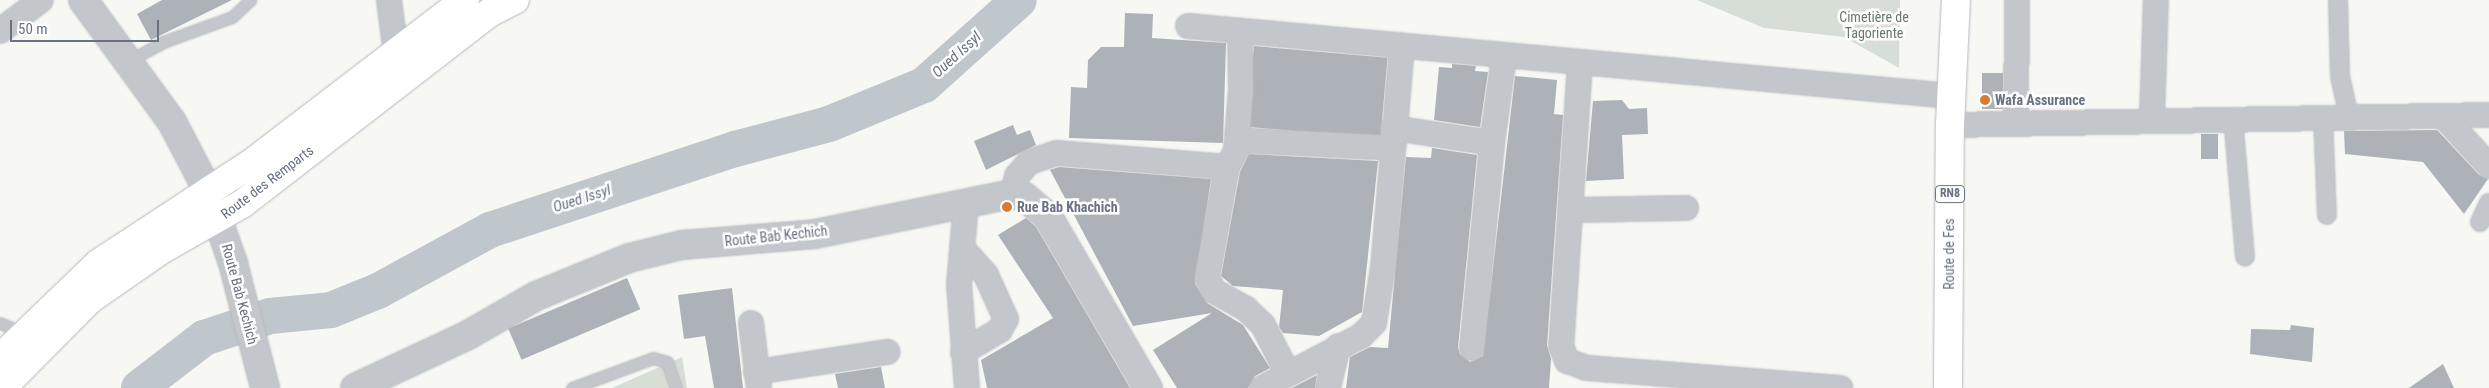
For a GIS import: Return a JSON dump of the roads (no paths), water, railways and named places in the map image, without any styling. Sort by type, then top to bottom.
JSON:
[{"type":"main road","name":"Route des Remparts","points":[[0,358],[99,262],[249,165],[465,0]]},
{"type":"main road","name":"Route des Remparts","points":[[2,388],[89,300],[161,250],[219,219],[489,13],[515,0]]},
{"type":"main road","name":"Route de Fes","points":[[1948,388],[1950,125],[1956,0]]},
{"type":"street","points":[[0,31],[41,0]]},
{"type":"street","name":"Route Bab Kechich","points":[[83,0],[172,122],[208,191],[233,263],[265,388]]},
{"type":"street","points":[[388,0],[396,53]]},
{"type":"street","points":[[2016,123],[2017,0]]},
{"type":"street","points":[[2152,118],[2156,0]]},
{"type":"street","points":[[2338,0],[2340,76],[2349,116]]},
{"type":"street","points":[[1188,26],[1951,96]]},
{"type":"street","points":[[1240,31],[1237,140],[1227,167],[1210,253],[1208,284],[1255,316],[1287,372]]},
{"type":"street","points":[[1262,388],[1287,372],[1369,331],[1378,310],[1402,46]]},
{"type":"street","points":[[1472,348],[1492,143],[1504,56]]},
{"type":"street","points":[[1580,63],[1573,210],[1561,346],[1567,362],[1587,368],[1840,388]]},
{"type":"street","points":[[1950,125],[2152,118],[2444,117],[2489,115]]},
{"type":"street","points":[[2233,117],[2245,256]]},
{"type":"street","points":[[2323,117],[2327,215]]},
{"type":"street","points":[[2444,117],[2489,166]]},
{"type":"street","points":[[1237,140],[1393,138],[1492,143]]},
{"type":"street","points":[[1148,388],[1048,217],[1025,197],[1012,194],[1018,176],[1029,162],[1057,153],[1227,167]]},
{"type":"street","name":"Route Bab Kechich","points":[[355,388],[468,335],[536,296],[629,258],[682,245],[815,234],[1012,194]]},
{"type":"street","points":[[966,203],[959,284],[967,388]]},
{"type":"street","points":[[2480,222],[2489,203]]},
{"type":"street","points":[[1573,210],[1686,208]]},
{"type":"street","points":[[962,248],[986,275],[1006,319],[1000,330],[963,352]]},
{"type":"street","points":[[751,323],[758,380],[886,352]]},
{"type":"street","points":[[1328,388],[1338,346]]},
{"type":"lane","points":[[128,61],[163,42],[232,17],[250,0]]},
{"type":"lane","points":[[0,323],[25,333]]},
{"type":"lane","points":[[572,388],[653,358],[667,362],[676,388]]},
{"type":"waterway","name":"Oued Issyl","points":[[139,388],[204,338],[270,316],[331,310],[378,291],[490,230],[735,149],[829,124],[924,85],[1019,0]]},
{"type":"place","name":"Wafa Assurance","points":[[1985,100]]},
{"type":"place","name":"Rue Bab Khachich","points":[[1007,207]]},
{"type":"park label","name":"Cimetière de Tagoriente","points":[[1874,25]]}]
